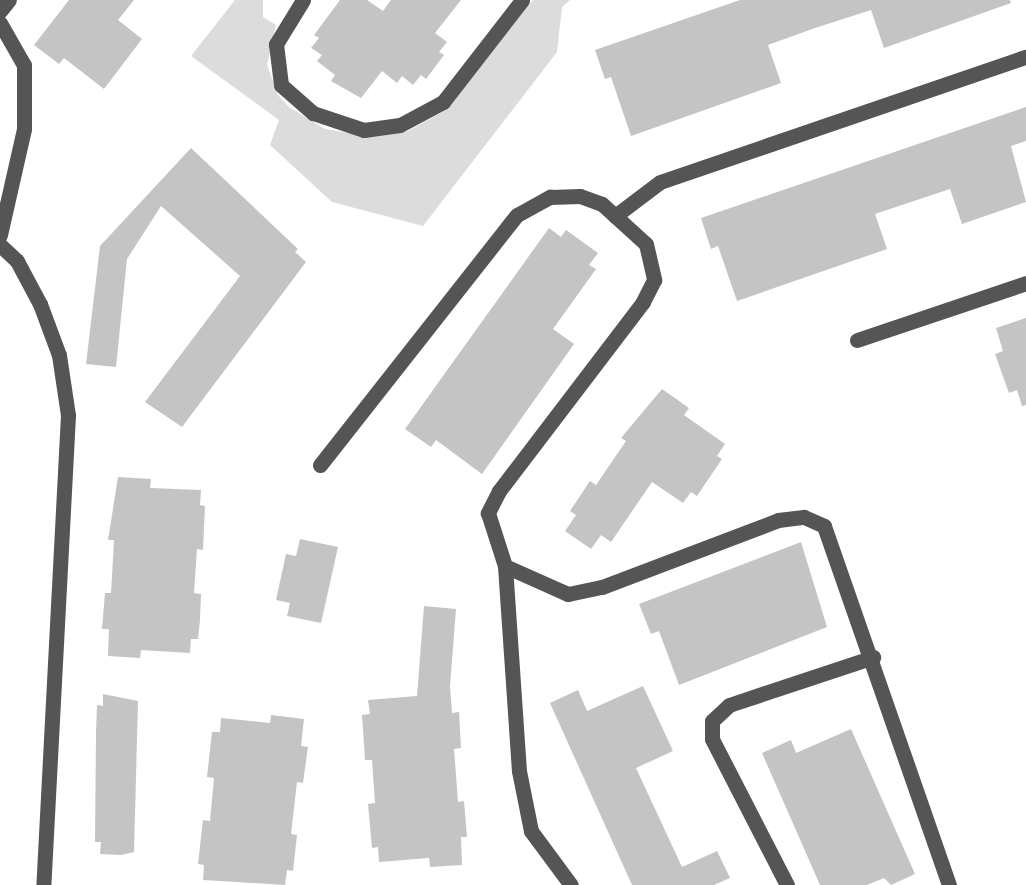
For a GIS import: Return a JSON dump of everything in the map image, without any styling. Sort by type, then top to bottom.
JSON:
[{"type":"street","points":[[0,10],[9,0]]},
{"type":"street","points":[[303,0],[276,44],[281,85],[313,114],[364,130],[400,125],[443,102],[522,0]]},
{"type":"street","points":[[0,23],[24,64],[24,129],[0,235]]},
{"type":"street","points":[[615,216],[660,182],[1026,57]]},
{"type":"street","points":[[320,465],[517,214],[550,197],[580,196],[602,204],[646,244],[654,280],[643,302],[499,490],[488,513],[505,566],[519,771],[531,831],[571,885]]},
{"type":"street","points":[[0,245],[17,261],[40,304],[59,355],[68,415],[43,885]]},
{"type":"street","points":[[857,339],[1026,283]]},
{"type":"street","points":[[505,566],[568,594],[602,587],[778,520],[804,517],[824,526],[873,657],[949,885]]},
{"type":"street","points":[[787,885],[712,739],[712,722],[729,705],[873,657]]},
{"type":"shaded area","points":[[235,0],[263,0],[263,17],[276,25],[267,65],[278,95],[289,107],[325,129],[374,137],[408,131],[446,110],[533,0],[570,0],[562,7],[557,52],[423,226],[332,202],[270,145],[279,120],[191,56]]},
{"type":"building","points":[[69,0],[134,0],[118,20],[142,39],[104,89],[64,58],[59,64],[34,45]]},
{"type":"building","points":[[340,0],[367,0],[383,11],[391,0],[461,0],[435,33],[447,42],[439,52],[444,55],[426,79],[421,75],[413,85],[402,76],[397,83],[382,71],[361,98],[331,81],[335,75],[317,61],[322,55],[311,48],[319,38],[314,35]]},
{"type":"building","points":[[740,0],[1010,0],[1011,3],[884,48],[871,10],[815,28],[768,45],[781,83],[631,136],[611,77],[605,79],[595,50]]},
{"type":"building","points":[[1026,107],[1026,141],[1011,146],[1026,202],[962,224],[950,189],[875,214],[887,249],[737,301],[718,246],[711,249],[701,218]]},
{"type":"building","points":[[191,148],[298,249],[295,252],[306,262],[182,427],[145,402],[240,276],[161,206],[127,259],[116,367],[86,364],[100,246]]},
{"type":"building","points":[[549,228],[561,237],[566,230],[598,253],[589,265],[596,269],[553,329],[574,344],[482,474],[436,440],[431,447],[405,429]]},
{"type":"building","points":[[1026,318],[1026,405],[1022,406],[1017,390],[1009,393],[995,354],[1003,351],[996,328]]},
{"type":"building","points":[[662,389],[689,408],[684,415],[725,444],[717,456],[722,459],[697,496],[691,492],[683,503],[652,482],[611,542],[601,535],[591,549],[565,531],[576,515],[570,511],[590,481],[596,485],[626,441],[621,438]]},
{"type":"building","points":[[118,477],[151,479],[150,488],[201,490],[200,505],[205,506],[203,550],[197,549],[194,593],[201,594],[200,620],[198,639],[191,639],[190,653],[141,650],[140,658],[108,656],[109,629],[102,629],[105,593],[111,593],[114,540],[108,540]]},
{"type":"building","points":[[300,539],[338,547],[321,623],[287,616],[290,603],[276,600],[286,554],[296,556]]},
{"type":"building","points":[[801,542],[827,627],[679,685],[659,631],[651,634],[639,604]]},
{"type":"building","points":[[424,606],[456,609],[450,686],[452,713],[459,712],[461,748],[454,749],[458,802],[464,801],[467,837],[461,837],[462,865],[430,867],[429,858],[379,862],[378,847],[372,848],[368,804],[375,803],[372,760],[365,760],[362,715],[370,714],[368,700],[417,696]]},
{"type":"building","points":[[643,686],[673,751],[636,768],[682,867],[717,851],[730,878],[714,885],[632,885],[550,703],[578,690],[587,711]]},
{"type":"building","points":[[103,694],[138,701],[134,852],[121,855],[100,854],[101,842],[95,842],[97,705],[103,706]]},
{"type":"building","points":[[271,715],[304,719],[301,746],[308,747],[303,783],[297,782],[291,834],[297,835],[293,871],[287,870],[285,885],[203,880],[204,865],[198,864],[203,820],[210,821],[214,778],[207,777],[212,732],[220,732],[221,718],[270,723]]},
{"type":"building","points":[[851,729],[915,874],[891,885],[884,878],[867,885],[820,885],[762,753],[791,740],[796,753]]}]
